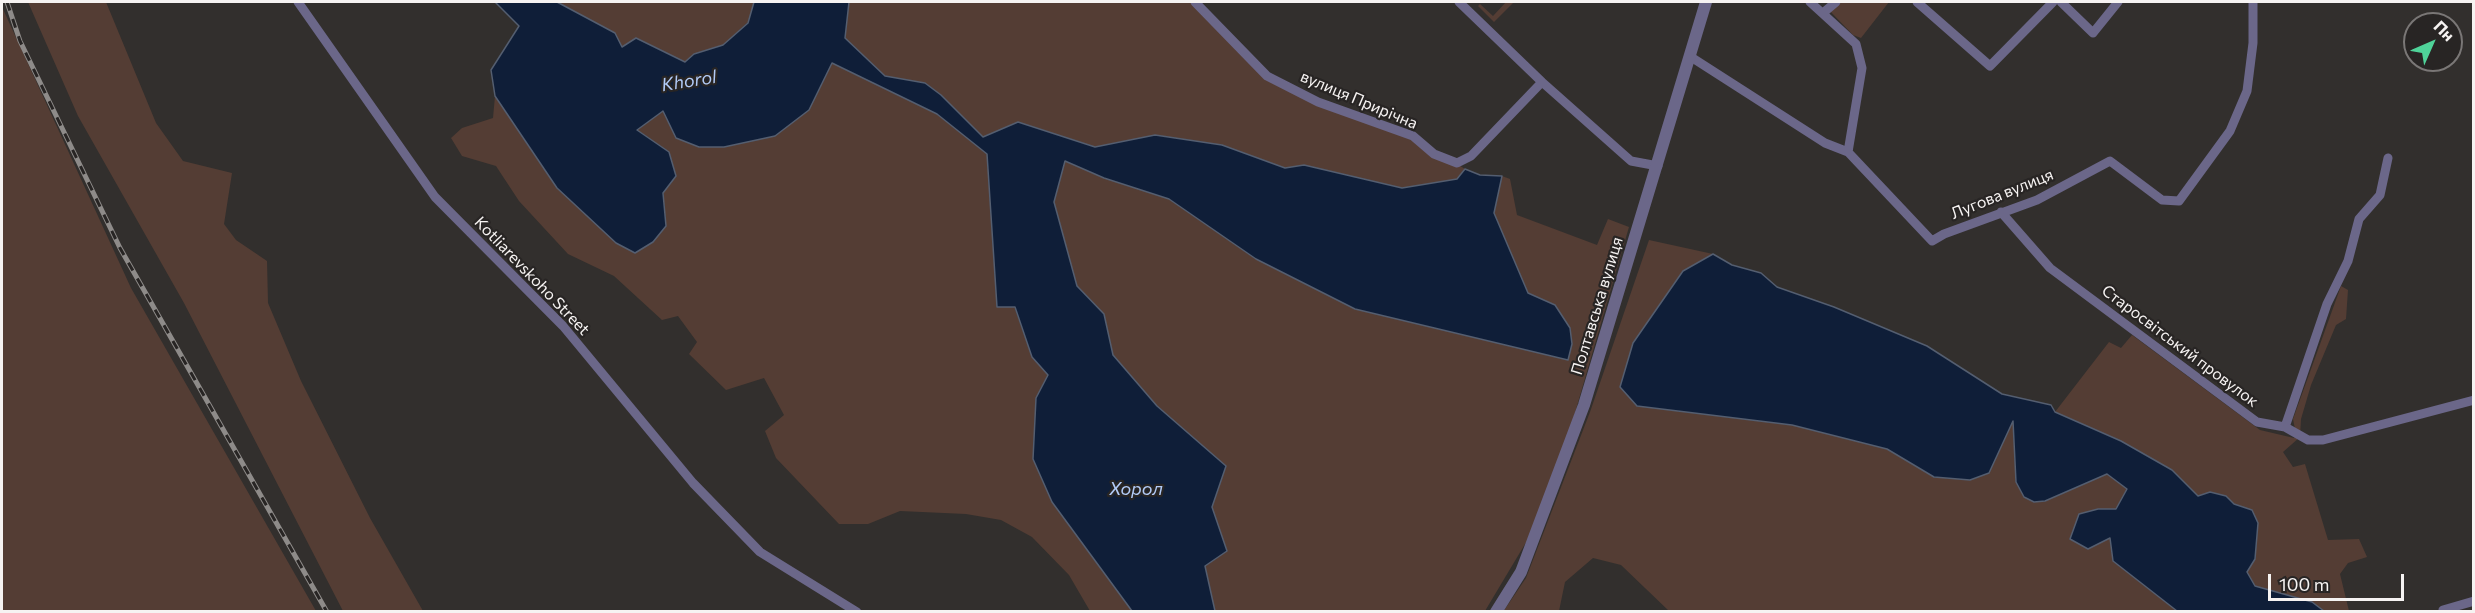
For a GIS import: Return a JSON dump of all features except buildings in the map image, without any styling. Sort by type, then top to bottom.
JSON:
[{"type":"street","name":"Kotliarevskoho Street","points":[[297,2],[435,197],[563,326],[693,483],[760,552],[857,612]]},
{"type":"street","name":"вулиця Прирічна","points":[[1195,2],[1267,76],[1318,102],[1413,136],[1434,154],[1457,163],[1471,156],[1542,82]]},
{"type":"street","points":[[1459,2],[1542,82],[1631,161],[1658,166]]},
{"type":"street","name":"Полтавська вулиця","points":[[1496,612],[1521,572],[1584,405],[1706,2]]},
{"type":"street","points":[[1690,57],[1825,143],[1848,152],[1862,68],[1856,44],[1810,2]]},
{"type":"street","points":[[1823,14],[1836,2]]},
{"type":"street","points":[[1917,2],[1990,66],[2053,2]]},
{"type":"street","points":[[2061,2],[2093,33],[2118,2]]},
{"type":"street","name":"Лугова вулиця","points":[[1848,152],[1932,241],[1944,234],[2037,200],[2109,161],[2162,200],[2179,201],[2230,131],[2247,91],[2253,42],[2253,2]]},
{"type":"street","points":[[2284,427],[2327,304],[2348,261],[2359,219],[2380,195],[2388,158]]},
{"type":"street","name":"Старосвітський провулок","points":[[2001,212],[2050,268],[2257,422],[2284,427],[2308,440],[2323,440],[2474,400]]},
{"type":"street","points":[[2443,610],[2474,601]]},
{"type":"shaded area","points":[[28,2],[106,2],[156,123],[183,161],[232,173],[224,224],[236,240],[267,261],[268,303],[301,381],[370,518],[423,611],[343,611],[184,303],[78,116]]},
{"type":"shaded area","points":[[557,2],[754,2],[748,22],[723,45],[694,54],[685,62],[636,38],[622,47]]},
{"type":"shaded area","points":[[848,2],[1195,2],[1267,76],[1318,102],[1413,136],[1465,169],[1458,179],[1402,188],[1304,165],[1285,168],[1222,145],[1155,135],[1095,147],[1018,122],[983,137],[941,95],[925,83],[884,76],[845,38]]},
{"type":"shaded area","points":[[1506,2],[1514,2],[1494,22],[1478,6],[1480,4],[1493,16]]},
{"type":"shaded area","points":[[1836,2],[1889,2],[1861,38],[1853,35],[1828,9]]},
{"type":"shaded area","points":[[2,7],[131,288],[316,611],[2,611]]},
{"type":"shaded area","points":[[832,63],[937,114],[988,154],[998,307],[1014,306],[1032,357],[1048,375],[1036,398],[1132,611],[1090,611],[1069,575],[1032,537],[1001,520],[966,514],[900,511],[868,524],[839,524],[776,458],[765,431],[784,415],[764,378],[726,390],[689,354],[697,342],[678,316],[662,320],[614,276],[568,254],[519,201],[496,166],[462,156],[451,138],[462,128],[493,118],[495,96],[557,188],[666,226],[663,193],[676,176],[669,152],[637,130],[663,111],[809,110]]},
{"type":"shaded area","points":[[1065,161],[1104,178],[1169,199],[1256,259],[1355,309],[1568,360],[1572,344],[1555,305],[1528,293],[1494,213],[1502,176],[1510,179],[1517,215],[1597,245],[1608,219],[1629,227],[1572,423],[1528,539],[1485,611],[1215,611],[1205,566],[1227,551],[1212,507],[1226,466],[1157,406],[1113,355],[1104,314],[1077,286],[1054,202]]},
{"type":"shaded area","points":[[1649,240],[1713,254],[1683,271],[1633,343],[1637,406],[1792,425],[1887,449],[1934,477],[1970,480],[1989,473],[2013,419],[2016,482],[2024,497],[2045,501],[2107,474],[2127,489],[2116,509],[2098,509],[2110,537],[2113,561],[2177,611],[1669,611],[1621,565],[1593,558],[1565,582],[1559,611],[1503,612],[1526,578],[1590,412]]},
{"type":"shaded area","points":[[2341,286],[2348,290],[2346,319],[2336,325],[2311,385],[2301,419],[2300,437],[2283,452],[2293,467],[2305,464],[2328,540],[2359,539],[2367,557],[2348,563],[2340,574],[2349,611],[2324,611],[2312,602],[2255,586],[2247,572],[2255,559],[2258,523],[2252,510],[2234,504],[2226,496],[2198,496],[2172,470],[2121,441],[2055,412],[2109,342],[2121,348],[2132,335],[2260,430],[2294,438],[2296,434],[2293,419]]},
{"type":"water","name":"Хорол","points":[[495,2],[557,2],[615,33],[622,47],[636,38],[685,62],[694,54],[723,45],[748,23],[754,2],[849,2],[845,38],[885,76],[925,83],[941,95],[983,137],[1018,122],[1095,147],[1155,135],[1222,145],[1285,168],[1304,165],[1402,188],[1457,179],[1465,169],[1480,175],[1502,176],[1494,213],[1528,293],[1555,305],[1570,328],[1572,344],[1568,360],[1355,309],[1256,259],[1169,199],[1104,178],[1065,161],[1054,202],[1077,286],[1104,314],[1113,355],[1157,406],[1226,466],[1212,507],[1227,551],[1205,566],[1215,611],[1132,611],[1052,502],[1033,459],[1036,398],[1048,375],[1032,357],[1015,307],[997,307],[987,154],[937,114],[832,63],[809,110],[775,136],[724,147],[699,147],[676,138],[663,111],[637,130],[669,152],[676,176],[663,193],[666,226],[653,242],[635,253],[616,243],[557,188],[495,96],[491,70],[519,26]]},
{"type":"water","points":[[1713,254],[1732,265],[1761,273],[1777,287],[1834,307],[1927,346],[2002,394],[2051,405],[2055,412],[2121,441],[2172,470],[2198,496],[2210,492],[2226,496],[2234,504],[2252,510],[2258,523],[2255,559],[2247,572],[2255,586],[2312,602],[2324,611],[2177,611],[2113,561],[2110,538],[2088,549],[2070,539],[2079,514],[2098,509],[2116,509],[2127,489],[2107,474],[2045,501],[2034,502],[2024,497],[2016,482],[2013,421],[1989,473],[1970,480],[1934,477],[1887,449],[1792,425],[1637,406],[1620,387],[1633,343],[1683,271]]},
{"type":"railway","points":[[7,2],[20,41],[120,248],[327,612]]},
{"type":"water label","name":"Khorol","points":[[689,81]]}]
